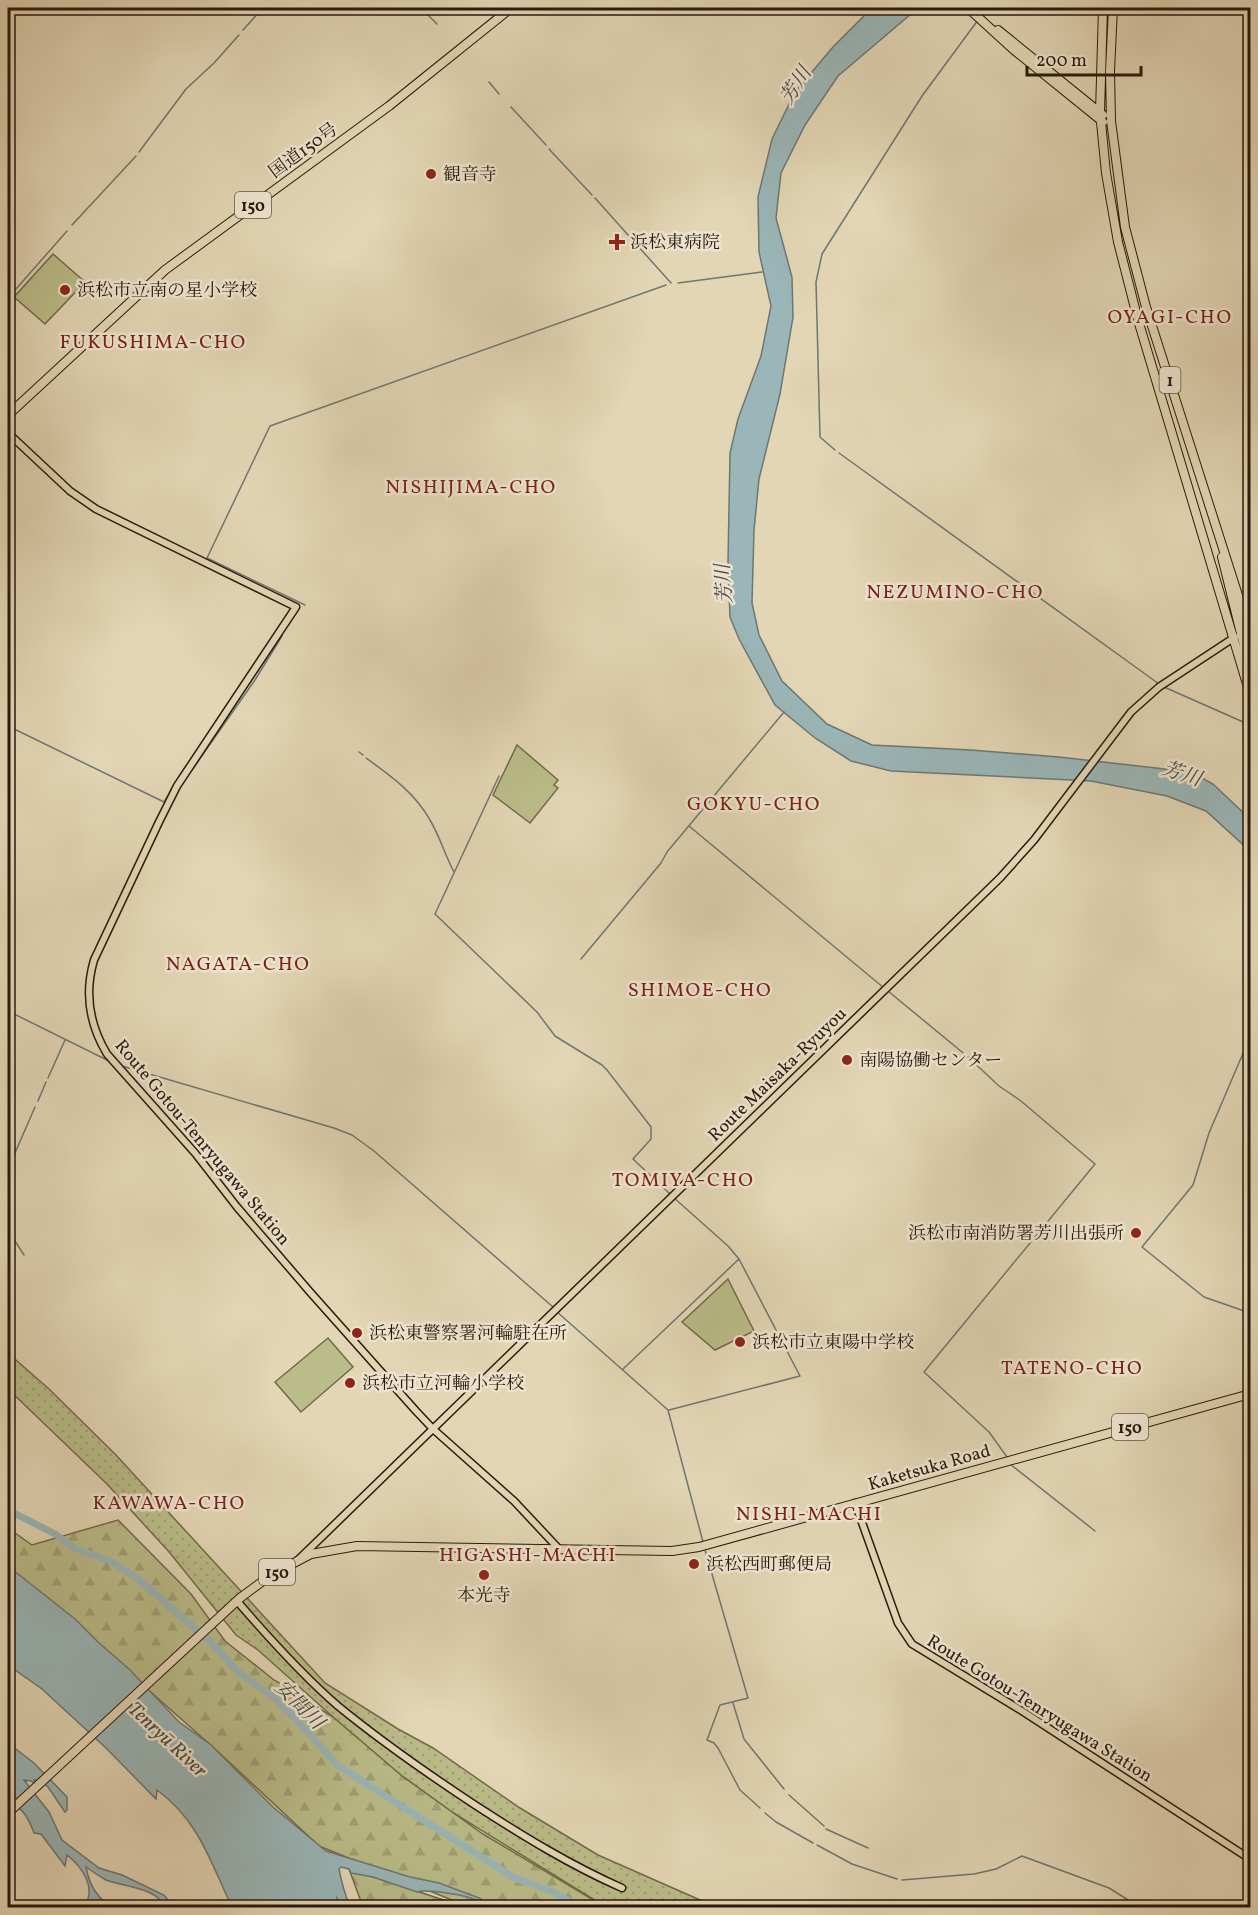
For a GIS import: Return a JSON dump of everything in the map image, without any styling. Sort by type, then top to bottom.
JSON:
[{"type":"highway","name":"国道150号","points":[[8,416],[165,270],[389,106],[511,8]]},
{"type":"highway","points":[[970,8],[1112,125]]},
{"type":"highway","name":"1","points":[[1103,8],[1100,46],[1100,116],[1106,173],[1125,272],[1251,694]]},
{"type":"highway","name":"1","points":[[1113,8],[1110,71],[1112,125],[1122,213],[1136,275],[1250,628]]},
{"type":"highway","name":"1","points":[[1221,540],[1225,570],[1240,633]]},
{"type":"highway","points":[[1240,633],[1251,670]]},
{"type":"highway","name":"Kaketsuka Road","points":[[237,1601],[271,1575],[298,1560],[315,1553],[357,1546],[672,1551],[704,1546],[1251,1394]]},
{"type":"highway","name":"150","points":[[8,1813],[237,1601]]},
{"type":"main road","name":"Route Gotou-Tenryugawa Station","points":[[8,433],[70,491],[96,509],[296,607],[177,786],[94,960],[88,992],[91,1019],[99,1041],[116,1065],[195,1153],[237,1207],[310,1292],[434,1429],[514,1501],[559,1549]]},
{"type":"main road","name":"Route Maisaka-Ryuyou","points":[[298,1560],[1000,878],[1034,840],[1131,712],[1175,676],[1250,628]]},
{"type":"main road","name":"Route Gotou-Tenryugawa Station","points":[[855,1503],[898,1623],[912,1644],[1022,1711],[1251,1859]]},
{"type":"main road","name":"Route Maisaka-Ryuyou","points":[[315,1553],[318,1542]]},
{"type":"main road","points":[[237,1601],[313,1683],[374,1734],[452,1789],[531,1840],[565,1861],[622,1888]]},
{"type":"green space","points":[[53,254],[85,282],[45,324],[14,297]]},
{"type":"green space","points":[[517,745],[558,780],[554,785],[558,788],[530,823],[493,795]]},
{"type":"green space","points":[[728,1279],[754,1331],[715,1350],[682,1322]]},
{"type":"green space","points":[[328,1338],[353,1367],[301,1412],[275,1382]]},
{"type":"green space","points":[[8,1353],[49,1389],[116,1455],[325,1683],[433,1748],[520,1808],[598,1855],[716,1907],[606,1907],[447,1809],[397,1772],[258,1650],[236,1635],[170,1553],[107,1484],[8,1389]]},
{"type":"green space","points":[[118,1520],[191,1594],[225,1641],[274,1680],[333,1717],[402,1776],[483,1834],[605,1907],[469,1907],[319,1846],[214,1748],[8,1566],[8,1528],[32,1545]]},
{"type":"green space","points":[[349,1869],[465,1907],[363,1907]]},
{"type":"water","name":"芳川","points":[[872,8],[918,8],[838,76],[805,125],[781,173],[776,218],[792,277],[793,317],[780,394],[759,479],[754,530],[752,603],[759,635],[782,681],[827,724],[872,745],[1059,757],[1191,772],[1213,784],[1250,819],[1250,851],[1206,811],[1167,796],[1091,781],[891,771],[851,761],[815,738],[775,705],[739,639],[730,617],[728,562],[730,453],[738,419],[761,356],[771,306],[759,252],[758,197],[772,139],[795,92],[833,47]]},
{"type":"water","name":"Tenryū River","points":[[8,1566],[75,1619],[130,1670],[179,1722],[211,1745],[273,1807],[326,1851],[410,1877],[439,1883],[479,1898],[494,1907],[456,1894],[417,1892],[373,1877],[351,1873],[349,1869],[341,1867],[339,1869],[350,1907],[344,1907],[337,1898],[338,1907],[249,1907],[239,1901],[231,1905],[202,1843],[193,1828],[171,1802],[157,1790],[156,1799],[106,1748],[42,1689],[8,1665]]},
{"type":"water","points":[[8,1743],[34,1763],[67,1797],[65,1812],[48,1787],[39,1780],[34,1780],[37,1786],[31,1781],[24,1780],[49,1812],[62,1840],[99,1868],[122,1875],[164,1895],[174,1907],[164,1907],[155,1895],[106,1880],[86,1867],[95,1890],[102,1900],[113,1907],[84,1907],[88,1900],[89,1886],[83,1872],[67,1855],[65,1866],[41,1834],[34,1833],[23,1812],[11,1802],[12,1810],[8,1805]]},
{"type":"waterway","points":[[243,30],[263,8]]},
{"type":"waterway","points":[[421,8],[437,24]]},
{"type":"waterway","points":[[981,17],[988,8]]},
{"type":"waterway","points":[[835,450],[820,437],[816,282],[822,254],[922,96],[978,20]]},
{"type":"waterway","points":[[139,152],[186,89],[239,35]]},
{"type":"waterway","points":[[489,82],[499,94]]},
{"type":"waterway","points":[[511,107],[546,145]]},
{"type":"waterway","points":[[549,149],[592,195]]},
{"type":"waterway","points":[[72,225],[136,156]]},
{"type":"waterway","points":[[595,198],[671,283]]},
{"type":"waterway","points":[[9,297],[67,231]]},
{"type":"waterway","points":[[678,283],[762,272]]},
{"type":"waterway","points":[[305,605],[207,558],[270,426],[666,285]]},
{"type":"waterway","points":[[839,453],[1159,684]]},
{"type":"waterway","points":[[192,770],[255,680],[282,636]]},
{"type":"waterway","points":[[1164,687],[1250,725]]},
{"type":"waterway","points":[[581,959],[784,712]]},
{"type":"waterway","points":[[8,726],[164,802],[186,766]]},
{"type":"waterway","points":[[359,752],[363,755]]},
{"type":"waterway","points":[[366,758],[410,793],[424,810],[434,826],[454,872]]},
{"type":"waterway","points":[[499,776],[435,914],[537,1012],[555,1036],[607,1070],[651,1127],[651,1139],[633,1159],[670,1194]]},
{"type":"waterway","points":[[689,826],[884,988]]},
{"type":"waterway","points":[[888,991],[1095,1164],[924,1372],[989,1432],[1007,1457]]},
{"type":"waterway","points":[[8,1011],[109,1061]]},
{"type":"waterway","points":[[1250,1037],[1209,1133],[1193,1185],[1142,1247],[1204,1297],[1250,1313]]},
{"type":"waterway","points":[[48,1078],[65,1040]]},
{"type":"waterway","points":[[122,1066],[352,1135],[374,1151],[553,1307]]},
{"type":"waterway","points":[[38,1101],[46,1082]]},
{"type":"waterway","points":[[8,1169],[35,1107]]},
{"type":"waterway","points":[[669,1410],[800,1376],[739,1259],[728,1246],[673,1197]]},
{"type":"waterway","points":[[8,1230],[24,1255]]},
{"type":"waterway","points":[[623,1369],[739,1259]]},
{"type":"waterway","points":[[556,1311],[668,1410],[703,1542]]},
{"type":"waterway","points":[[1010,1464],[1095,1531]]},
{"type":"waterway","name":"安間川","points":[[8,1510],[55,1534],[76,1549],[110,1561],[136,1577],[217,1648],[238,1672],[275,1698],[337,1765],[513,1877],[553,1892],[581,1908]]},
{"type":"waterway","points":[[705,1550],[748,1698],[720,1705],[707,1740],[718,1748],[740,1790],[760,1808]]},
{"type":"waterway","points":[[733,1703],[744,1739],[784,1789]]},
{"type":"waterway","points":[[789,1795],[824,1826]]},
{"type":"waterway","points":[[765,1813],[776,1822],[813,1843]]},
{"type":"waterway","points":[[826,1829],[868,1848]]},
{"type":"waterway","points":[[817,1845],[852,1864],[897,1879]]},
{"type":"waterway","points":[[902,1880],[974,1874],[996,1869],[1022,1856],[1109,1888],[1141,1908]]},
{"type":"place","name":"観音寺","points":[[431,174]]},
{"type":"place","name":"浜松東病院","points":[[617,242]]},
{"type":"place","name":"浜松市立南の星小学校","points":[[65,290]]},
{"type":"place","name":"南陽協働センター","points":[[847,1060]]},
{"type":"place","name":"浜松市南消防署芳川出張所","points":[[1136,1233]]},
{"type":"place","name":"浜松東警察署河輪駐在所","points":[[357,1333]]},
{"type":"place","name":"浜松市立東陽中学校","points":[[740,1342]]},
{"type":"place","name":"浜松市立河輪小学校","points":[[350,1383]]},
{"type":"place","name":"浜松西町郵便局","points":[[694,1564]]},
{"type":"place","name":"本光寺","points":[[484,1575]]},
{"type":"district","name":"OYAGI-CHO","points":[[1170,316]]},
{"type":"district","name":"FUKUSHIMA-CHO","points":[[153,341]]},
{"type":"district","name":"NISHIJIMA-CHO","points":[[471,486]]},
{"type":"district","name":"NEZUMINO-CHO","points":[[955,591]]},
{"type":"district","name":"GOKYU-CHO","points":[[754,803]]},
{"type":"district","name":"NAGATA-CHO","points":[[238,963]]},
{"type":"district","name":"SHIMOE-CHO","points":[[700,989]]},
{"type":"district","name":"TOMIYA-CHO","points":[[683,1179]]},
{"type":"district","name":"TATENO-CHO","points":[[1072,1367]]},
{"type":"district","name":"KAWAWA-CHO","points":[[169,1502]]},
{"type":"district","name":"NISHI-MACHI","points":[[809,1513]]},
{"type":"district","name":"HIGASHI-MACHI","points":[[528,1554]]}]
